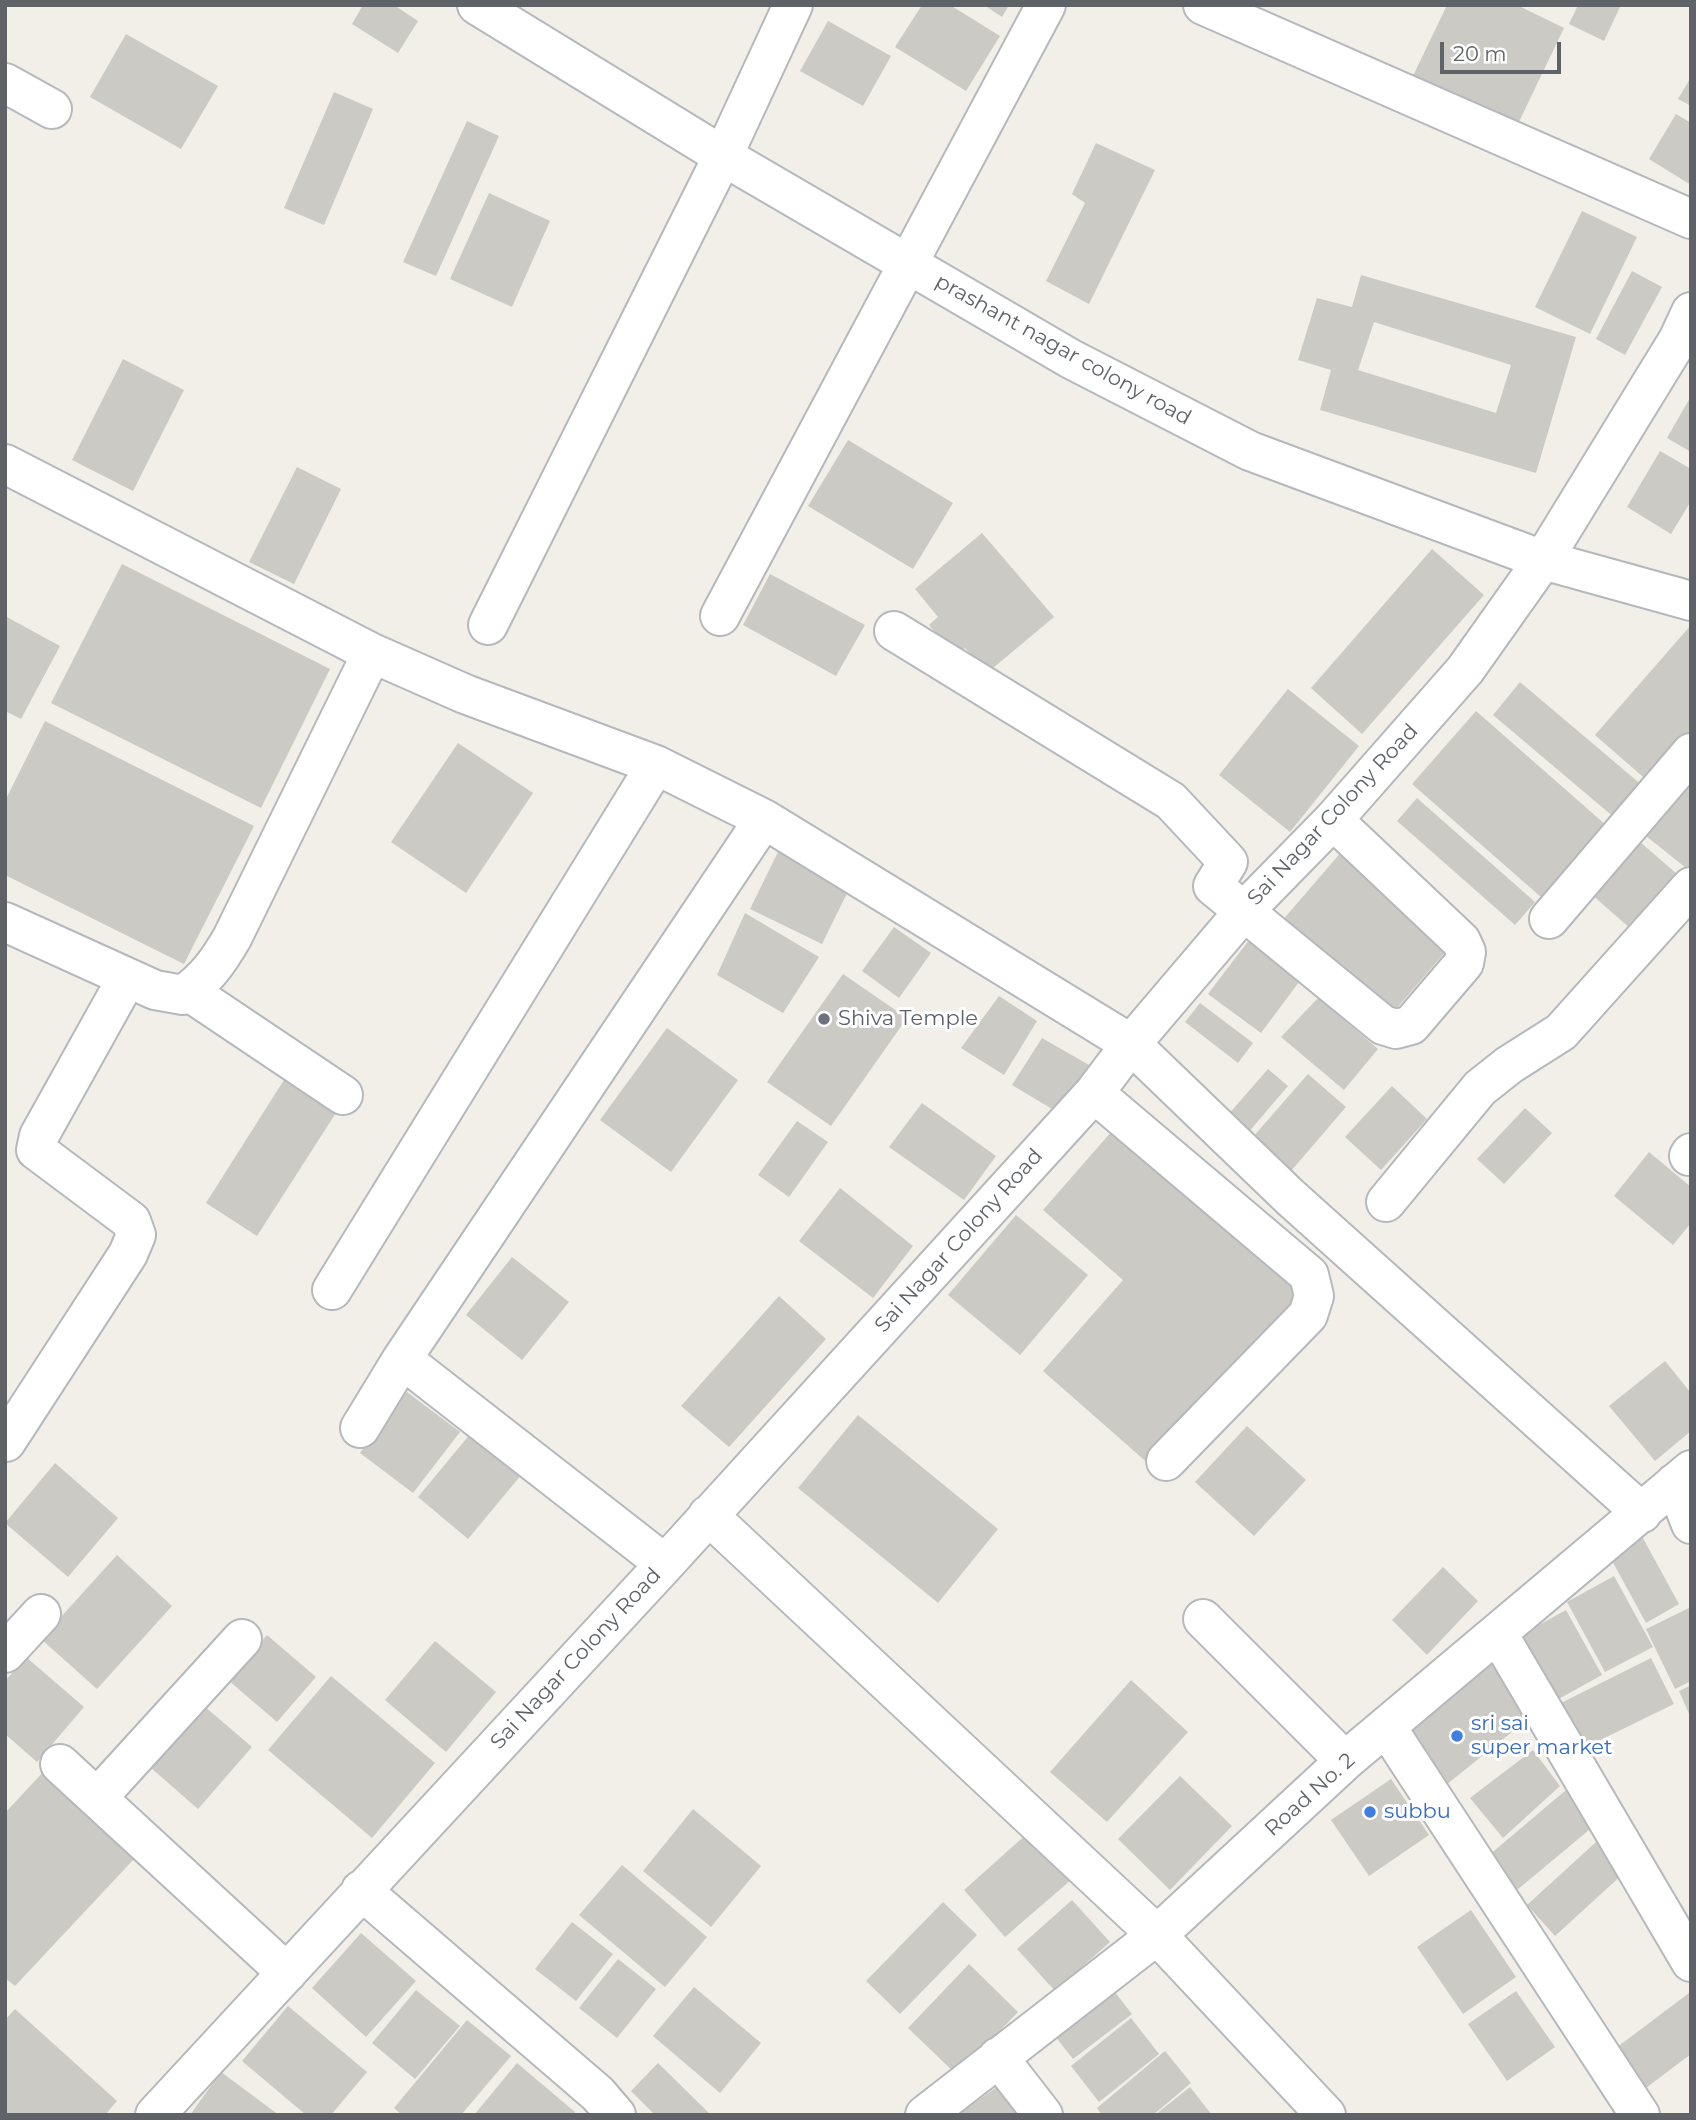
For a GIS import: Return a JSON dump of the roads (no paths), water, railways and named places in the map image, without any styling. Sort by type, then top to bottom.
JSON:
[{"type":"street","name":"prashant nagar colony road","points":[[477,5],[723,156],[1071,359],[1250,451],[1543,560],[1691,601]]},
{"type":"street","points":[[488,625],[723,156],[793,5]]},
{"type":"street","points":[[720,616],[1046,5]]},
{"type":"street","points":[[1203,5],[1691,219]]},
{"type":"street","points":[[5,83],[52,109]]},
{"type":"street","name":"Sai Nagar Colony Road","points":[[155,2115],[665,1564],[1094,1093],[1131,1044],[1245,910],[1333,820],[1465,670],[1543,560],[1687,333]]},
{"type":"street","points":[[5,464],[372,653],[465,694],[656,765],[764,819],[1131,1044],[1265,1173],[1642,1513]]},
{"type":"street","points":[[894,631],[1171,801],[1228,862],[1213,886],[1383,1025],[1396,1029],[1411,1025],[1464,963],[1466,952],[1461,941],[1333,820]]},
{"type":"street","points":[[5,922],[155,990],[183,995],[210,974],[232,938],[372,653]]},
{"type":"street","points":[[1549,919],[1691,753]]},
{"type":"street","points":[[332,1290],[656,765]]},
{"type":"street","points":[[360,1428],[402,1359],[764,819]]},
{"type":"street","points":[[1386,1202],[1480,1088],[1509,1065],[1561,1032],[1691,887]]},
{"type":"street","points":[[6,1442],[128,1254],[135,1235],[131,1221],[36,1150],[39,1136],[127,978]]},
{"type":"street","points":[[188,991],[343,1095]]},
{"type":"street","points":[[1094,1093],[1309,1275],[1314,1296],[1308,1315],[1166,1461]]},
{"type":"street","points":[[1231,1210],[1265,1173]]},
{"type":"street","points":[[402,1359],[665,1564]]},
{"type":"street","points":[[1683,1477],[1691,1524]]},
{"type":"street","name":"Road No. 2","points":[[925,2115],[1157,1935],[1345,1761],[1683,1477]]},
{"type":"street","points":[[708,1515],[1157,1935],[1326,2115]]},
{"type":"street","points":[[5,1653],[41,1614]]},
{"type":"street","points":[[1203,1619],[1345,1761]]},
{"type":"street","points":[[1498,1634],[1691,1962]]},
{"type":"street","points":[[97,1798],[242,1639]]},
{"type":"street","points":[[1387,1728],[1640,2115]]},
{"type":"street","points":[[60,1765],[287,1973]]},
{"type":"street","points":[[361,1890],[598,2108]]},
{"type":"street","points":[[998,2057],[1043,2115]]},
{"type":"place","name":"Shiva Temple","points":[[824,1019]]},
{"type":"place","name":"sri sai super market","points":[[1457,1736]]},
{"type":"place","name":"subbu","points":[[1370,1812]]}]
